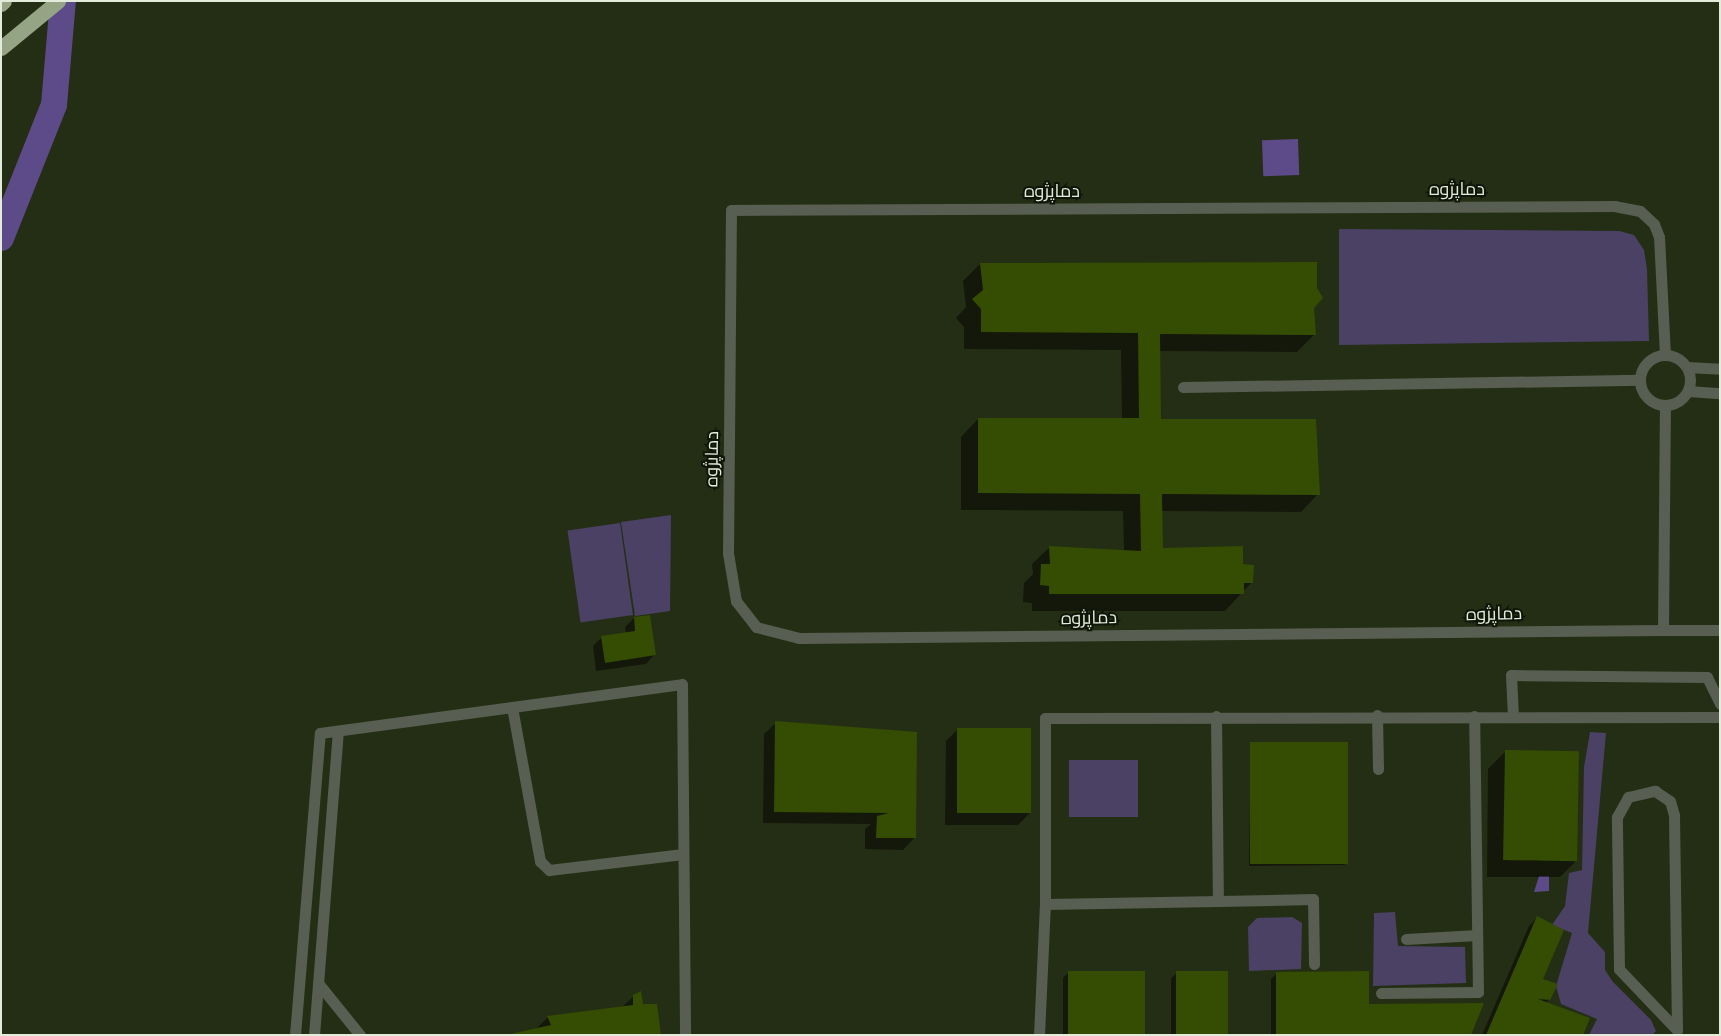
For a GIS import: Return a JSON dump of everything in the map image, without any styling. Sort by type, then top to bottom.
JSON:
[{"type":"highway","points":[[1,4],[4,1]]},
{"type":"highway","points":[[1,48],[58,1]]},
{"type":"street","name":"دماپژوه","points":[[1664,355],[1662,253],[1656,231],[1640,211],[1615,206],[732,210],[728,553],[736,601],[756,627],[799,638],[1664,630]]},
{"type":"street","points":[[1720,369],[1687,367],[1664,355],[1648,361],[1640,380],[1649,400],[1665,405],[1688,391],[1720,393]]},
{"type":"street","points":[[1687,367],[1688,391]]},
{"type":"street","points":[[1183,387],[1640,380]]},
{"type":"street","points":[[1665,405],[1664,630],[1720,630]]},
{"type":"street","points":[[1513,717],[1511,675],[1707,678],[1720,704]]},
{"type":"street","points":[[295,1035],[320,733],[682,684],[685,1035]]},
{"type":"street","points":[[512,707],[540,862],[549,870],[684,854]]},
{"type":"street","points":[[1039,1035],[1045,904],[1045,718],[1377,715],[1720,717]]},
{"type":"street","points":[[1377,715],[1378,769]]},
{"type":"street","points":[[1216,716],[1218,901]]},
{"type":"street","points":[[1381,993],[1478,992],[1474,716]]},
{"type":"street","points":[[314,1035],[338,731]]},
{"type":"street","points":[[1655,791],[1670,801],[1674,815],[1678,1033],[1619,969],[1617,817],[1628,797],[1655,791]]},
{"type":"street","points":[[1045,904],[1313,900],[1314,964]]},
{"type":"street","points":[[1406,939],[1477,935]]},
{"type":"street","points":[[318,983],[360,1035]]},
{"type":"shaded area","points":[[1298,139],[1299,175],[1263,176],[1262,140]]},
{"type":"shaded area","points":[[1339,229],[1619,231],[1634,235],[1644,250],[1647,269],[1649,341],[1339,345]]},
{"type":"shaded area","points":[[671,515],[670,611],[635,616],[621,522]]},
{"type":"shaded area","points":[[620,523],[633,615],[580,622],[568,530]]},
{"type":"shaded area","points":[[1590,732],[1606,733],[1588,933],[1605,952],[1605,970],[1613,982],[1651,1020],[1656,1031],[1652,1035],[1589,1035],[1597,1019],[1561,1004],[1556,986],[1572,933],[1552,925],[1565,906],[1569,873],[1582,870],[1584,767]]},
{"type":"shaded area","points":[[1069,760],[1138,760],[1138,817],[1069,817]]},
{"type":"shaded area","points":[[1539,876],[1549,876],[1549,891],[1534,892]]},
{"type":"shaded area","points":[[1395,912],[1398,946],[1465,947],[1466,983],[1373,986],[1374,913]]},
{"type":"shaded area","points":[[1292,917],[1302,923],[1301,969],[1249,971],[1248,927],[1257,918]]},
{"type":"building","points":[[1317,262],[1317,288],[1323,298],[1314,308],[1316,335],[1160,334],[1161,419],[1316,419],[1320,495],[1162,494],[1163,548],[1243,546],[1243,564],[1254,565],[1253,583],[1244,583],[1244,594],[1049,594],[1049,586],[1040,585],[1041,564],[1050,564],[1049,546],[1141,551],[1140,494],[978,493],[978,418],[1139,418],[1138,333],[981,332],[981,309],[972,299],[983,290],[980,263]]},
{"type":"building","points":[[650,615],[656,655],[605,663],[601,636],[635,631],[634,617]]},
{"type":"building","points":[[775,721],[917,732],[916,838],[876,838],[877,816],[889,813],[774,812]]},
{"type":"building","points":[[957,728],[1031,728],[1031,813],[957,813]]},
{"type":"building","points":[[1250,742],[1348,742],[1348,864],[1250,864]]},
{"type":"building","points":[[1505,750],[1579,751],[1577,861],[1503,860]]},
{"type":"building","points":[[1537,916],[1564,930],[1543,979],[1558,984],[1550,1000],[1538,999],[1590,1018],[1583,1035],[1486,1035]]},
{"type":"building","points":[[1068,971],[1145,971],[1145,1035],[1068,1035]]},
{"type":"building","points":[[1176,971],[1228,971],[1228,1035],[1176,1035]]},
{"type":"building","points":[[1369,971],[1369,1004],[1484,1003],[1471,1035],[1276,1035],[1276,972]]},
{"type":"building","points":[[641,991],[643,1004],[657,1004],[661,1035],[506,1035],[551,1025],[547,1016],[633,1005],[633,995]]},
{"type":"waterway","points":[[1,238],[54,105],[63,1]]}]
